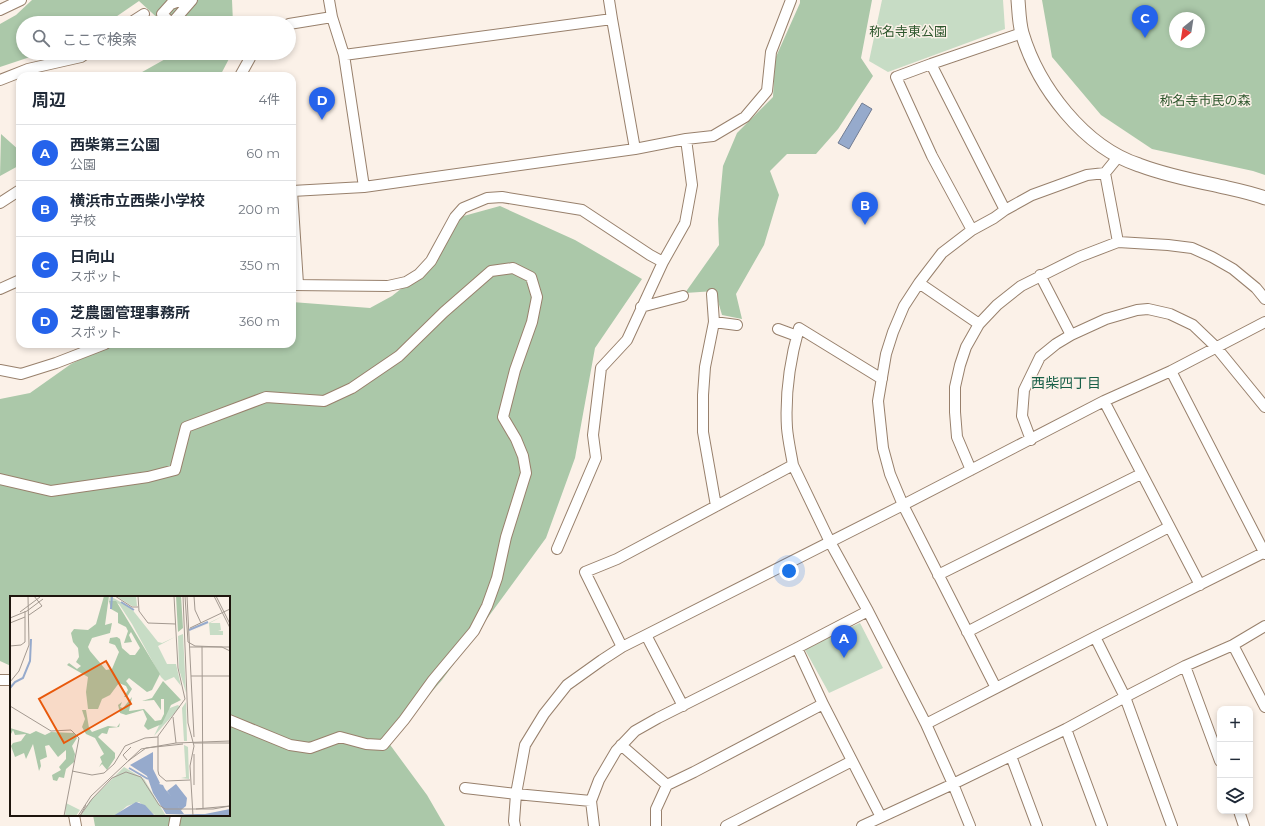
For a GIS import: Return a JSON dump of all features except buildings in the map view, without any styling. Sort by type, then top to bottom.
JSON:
[{"type":"street","points":[[0,10],[21,0]]},
{"type":"street","points":[[164,16],[162,14],[171,4],[182,0]]},
{"type":"street","points":[[177,16],[192,0]]},
{"type":"street","points":[[329,0],[332,17],[344,56],[364,188]]},
{"type":"street","points":[[609,0],[636,149]]},
{"type":"street","points":[[296,191],[364,188],[636,149],[686,139],[713,136],[745,117],[767,91],[771,52],[791,0]]},
{"type":"street","points":[[1018,0],[1022,33],[1034,61],[1051,93],[1072,120],[1099,145],[1118,157],[1139,166],[1265,198]]},
{"type":"street","points":[[296,23],[332,17]]},
{"type":"street","points":[[344,56],[612,19]]},
{"type":"street","points":[[972,230],[932,156],[896,77],[1022,33]]},
{"type":"street","points":[[20,72],[68,60]]},
{"type":"street","points":[[242,72],[249,60]]},
{"type":"street","points":[[931,64],[1005,210]]},
{"type":"street","points":[[0,80],[16,74]]},
{"type":"street","points":[[557,549],[596,458],[593,434],[601,368],[627,340],[663,262],[685,223],[692,185],[686,139]]},
{"type":"street","points":[[996,688],[903,505],[890,474],[883,448],[878,401],[886,354],[904,306],[919,283],[942,253],[972,230],[1032,195],[1087,174],[1104,173],[1118,157]]},
{"type":"street","points":[[1104,173],[1118,242]]},
{"type":"street","points":[[0,203],[16,193]]},
{"type":"street","points":[[296,284],[388,286],[406,282],[419,274],[431,261],[455,217],[463,208],[488,198],[502,197],[582,210],[663,262]]},
{"type":"street","points":[[971,470],[957,437],[954,412],[955,387],[966,347],[979,324],[997,305],[1021,286],[1040,275],[1079,257],[1118,242],[1168,244],[1192,248],[1212,257],[1233,269],[1256,288],[1265,299]]},
{"type":"street","points":[[0,479],[51,491],[148,476],[175,470],[186,427],[266,396],[324,400],[352,388],[399,356],[444,312],[491,271],[513,268],[531,277],[537,297],[532,322],[515,370],[503,417],[523,456],[526,473],[506,537],[496,578],[486,606],[474,631],[433,680],[404,720],[383,744],[366,744],[340,737],[310,748],[290,745],[230,720]]},
{"type":"street","points":[[1040,275],[1071,335]]},
{"type":"street","points":[[0,289],[16,282]]},
{"type":"street","points":[[919,283],[979,324]]},
{"type":"street","points":[[712,294],[714,322],[705,374],[703,395],[703,432],[716,506]]},
{"type":"street","points":[[641,307],[683,296]]},
{"type":"street","points":[[1031,440],[1022,416],[1024,390],[1040,356],[1071,335],[1106,319],[1122,313],[1148,309],[1170,314],[1193,325],[1216,347],[1265,408]]},
{"type":"street","points":[[714,322],[737,325]]},
{"type":"street","points":[[515,826],[516,794],[525,745],[544,714],[567,685],[602,660],[622,647],[1031,440],[1104,401],[1170,371],[1265,322]]},
{"type":"street","points":[[882,379],[799,328],[791,364],[788,390],[787,428],[793,465],[830,542],[868,611],[926,724],[970,826]]},
{"type":"street","points":[[778,329],[797,336]]},
{"type":"street","points":[[0,370],[21,374],[56,363],[95,348]]},
{"type":"street","points":[[926,724],[1095,637],[1265,553],[1170,371]]},
{"type":"street","points":[[1104,401],[1200,585]]},
{"type":"street","points":[[622,647],[585,572],[617,559],[793,465]]},
{"type":"street","points":[[938,575],[1141,474]]},
{"type":"street","points":[[967,632],[1169,527]]},
{"type":"street","points":[[594,826],[591,802],[600,780],[616,751],[636,731],[658,718],[868,611]]},
{"type":"street","points":[[862,826],[1066,729],[1124,696],[1185,666],[1234,645],[1265,626]]},
{"type":"street","points":[[646,635],[683,706]]},
{"type":"street","points":[[1095,637],[1124,696],[1172,826]]},
{"type":"street","points":[[1234,645],[1265,707]]},
{"type":"street","points":[[798,648],[823,704],[881,817]]},
{"type":"street","points":[[1185,666],[1217,753]]},
{"type":"street","points":[[656,826],[656,810],[667,785],[823,704]]},
{"type":"street","points":[[1066,729],[1102,826]]},
{"type":"street","points":[[621,745],[667,785]]},
{"type":"street","points":[[1011,756],[1037,826]]},
{"type":"street","points":[[726,826],[852,761]]},
{"type":"street","points":[[465,788],[591,802]]},
{"type":"street","points":[[1240,814],[1244,826]]},
{"type":"street","points":[[74,816],[76,826]]},
{"type":"street","points":[[174,826],[176,816]]},
{"type":"green space","points":[[32,0],[232,0],[233,16],[155,16],[139,1],[117,16],[16,16],[16,60],[21,60],[0,67],[0,24],[16,15]]},
{"type":"green space","points":[[800,0],[872,0],[861,58],[873,76],[838,129],[816,154],[787,154],[770,171],[779,195],[764,245],[736,294],[742,319],[722,315],[715,291],[685,293],[719,245],[718,219],[723,166],[737,133],[773,97],[775,59]]},
{"type":"green space","name":"称名寺東公園","points":[[882,0],[1003,0],[1005,29],[888,72],[869,61]]},
{"type":"green space","name":"称名寺市民の森","points":[[1042,0],[1265,0],[1265,175],[1253,171],[1152,149],[1101,115],[1052,57]]},
{"type":"green space","points":[[164,60],[228,60],[222,72],[142,72]]},
{"type":"green space","points":[[1,134],[16,147],[16,167],[0,176]]},
{"type":"green space","points":[[500,206],[575,240],[642,279],[595,348],[575,458],[546,538],[442,680],[388,742],[427,795],[445,826],[95,826],[93,816],[230,816],[230,596],[10,596],[10,666],[0,661],[0,399],[30,393],[71,364],[103,348],[296,348],[296,302],[370,308],[392,296],[421,273],[460,217]]},
{"type":"green space","points":[[860,623],[883,668],[829,693],[804,648]]},
{"type":"water","points":[[862,103],[872,109],[849,149],[838,143]]},
{"type":"place","name":"日向山","points":[[1145,38]]},
{"type":"place","name":"芝農園管理事務所","points":[[322,120]]},
{"type":"place","name":"横浜市立西柴小学校","points":[[865,225]]},
{"type":"place","name":"西柴第三公園","points":[[844,658]]},
{"type":"district","name":"西柴四丁目","points":[[1066,383]]}]
